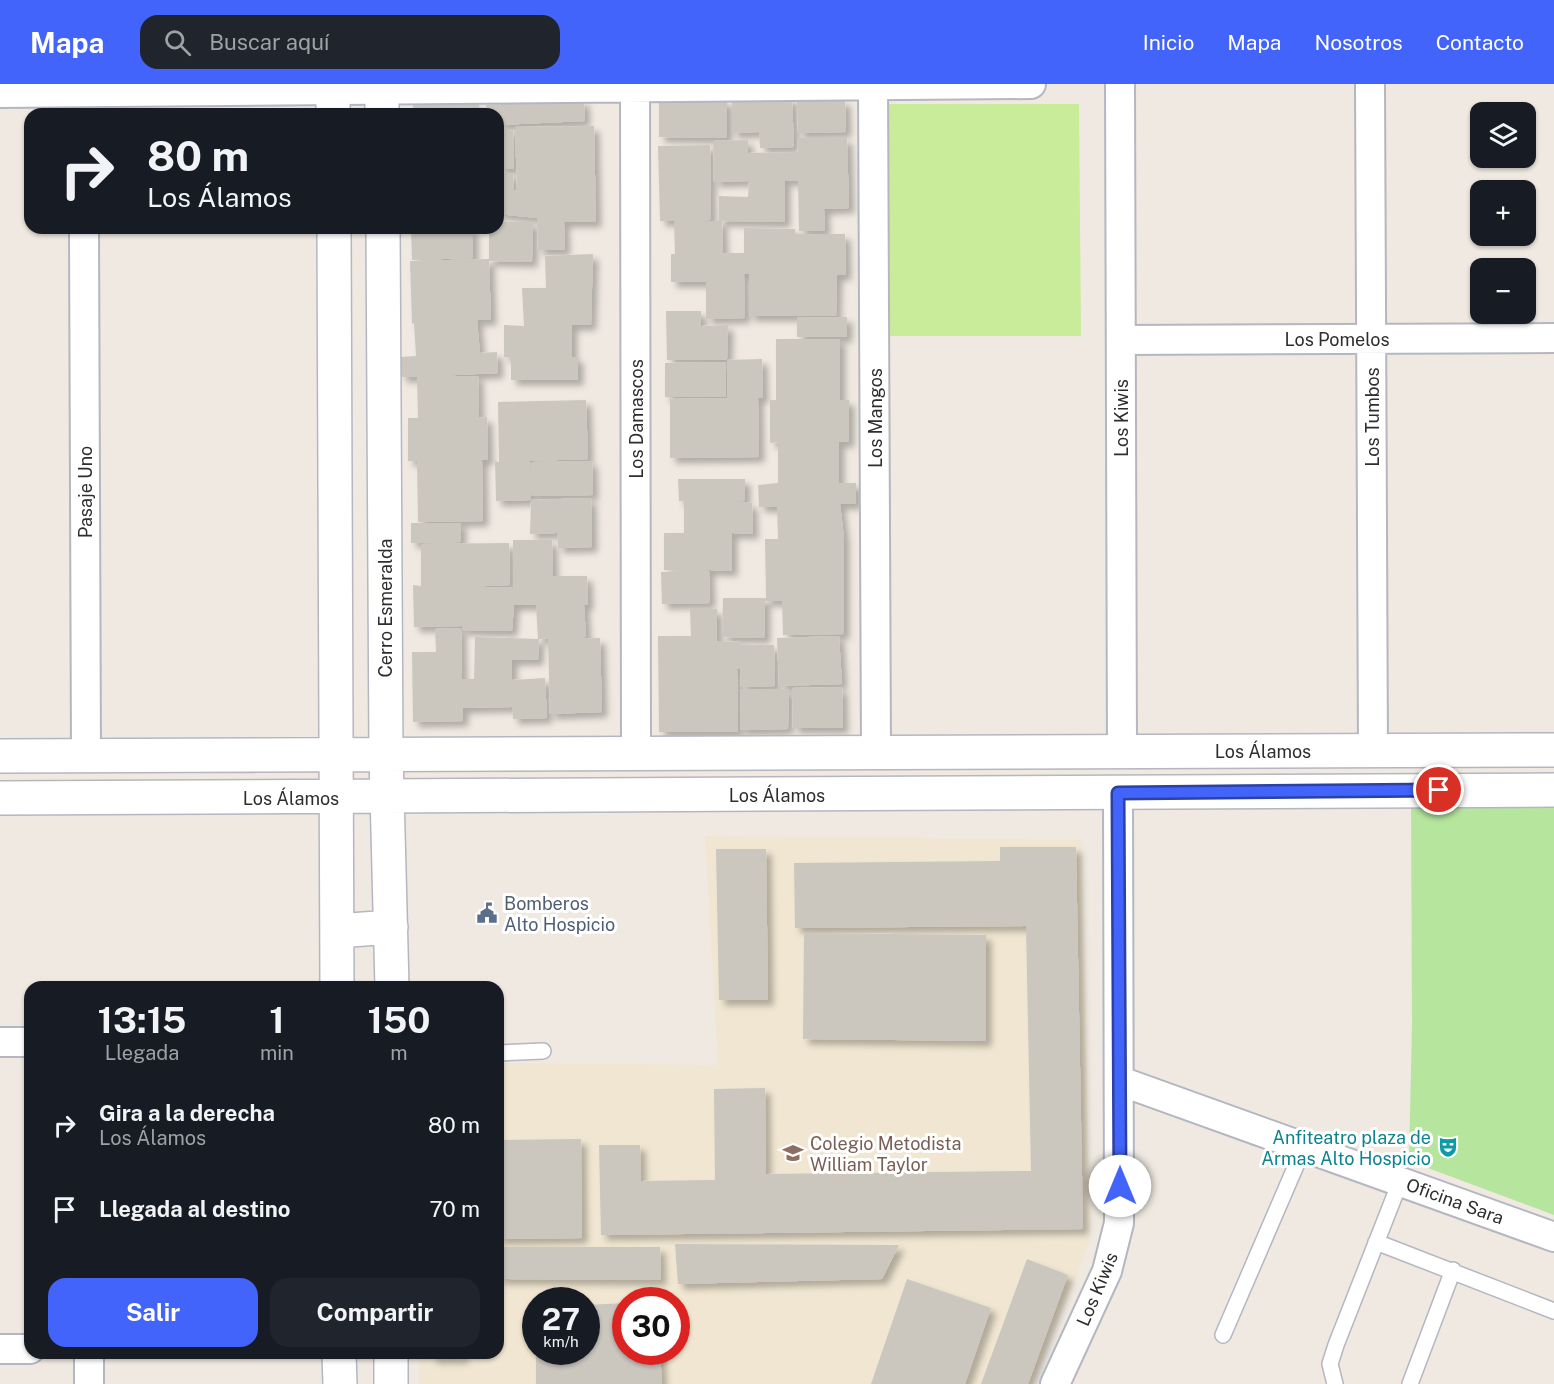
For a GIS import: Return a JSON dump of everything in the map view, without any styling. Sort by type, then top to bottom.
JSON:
[{"type":"street","points":[[0,93],[83,97],[382,96],[636,86],[1030,84]]},
{"type":"street","name":"Los Kiwis","points":[[1120,84],[1122,751]]},
{"type":"street","name":"Los Tumbos","points":[[1370,84],[1373,750]]},
{"type":"street","name":"Los Mangos","points":[[873,85],[876,752]]},
{"type":"street","name":"Los Damascos","points":[[636,86],[636,753]]},
{"type":"street","name":"Pasaje Uno","points":[[84,234],[86,755]]},
{"type":"street","points":[[334,234],[337,981]]},
{"type":"street","name":"Cerro Esmeralda","points":[[383,234],[386,754],[392,981]]},
{"type":"street","name":"Los Pomelos","points":[[1121,340],[1554,338]]},
{"type":"street","name":"Los Álamos","points":[[0,756],[1554,750]]},
{"type":"street","name":"Los Álamos","points":[[0,798],[1554,790]]},
{"type":"street","name":"Los Kiwis","points":[[1055,1384],[1107,1271],[1117,1238],[1120,1207],[1118,793]]},
{"type":"street","points":[[338,931],[391,927]]},
{"type":"street","points":[[0,1042],[24,1042]]},
{"type":"street","name":"Oficina Sara","points":[[1120,1081],[1554,1237]]},
{"type":"street","points":[[0,1348],[24,1349]]},
{"type":"street","points":[[89,1359],[89,1384]]},
{"type":"street","points":[[339,1359],[340,1384]]},
{"type":"street","points":[[391,1359],[391,1384]]},
{"type":"lane","points":[[504,1053],[543,1051]]},
{"type":"lane","points":[[1223,1335],[1304,1147]]},
{"type":"lane","points":[[1335,1384],[1330,1364],[1400,1182]]},
{"type":"lane","points":[[1376,1242],[1554,1311]]},
{"type":"lane","points":[[1410,1384],[1453,1270]]},
{"type":"shaded area","name":"Colegio Metodista William Taylor","points":[[705,836],[1082,840],[1090,1241],[1032,1384],[419,1384],[419,1359],[504,1359],[504,1063],[718,1065]]},
{"type":"green space","points":[[888,104],[1079,104],[1081,336],[890,336]]},
{"type":"green space","points":[[1411,805],[1554,806],[1554,1215],[1409,1161],[1412,1024]]},
{"type":"building","points":[[792,97],[794,147],[760,148],[759,132],[732,133],[732,100]]},
{"type":"building","points":[[584,100],[585,121],[504,125],[504,108],[486,108],[486,105]]},
{"type":"building","points":[[659,100],[727,100],[727,138],[659,137]]},
{"type":"building","points":[[845,100],[846,132],[798,133],[797,101]]},
{"type":"building","points":[[413,103],[479,103],[479,108],[413,108]]},
{"type":"building","points":[[594,126],[596,222],[564,222],[565,250],[538,250],[537,218],[504,215],[504,173],[513,173],[514,190],[517,191],[515,127]]},
{"type":"building","points":[[504,129],[513,129],[514,169],[504,169]]},
{"type":"building","points":[[797,138],[847,138],[849,208],[824,209],[825,231],[799,231],[798,181],[785,180],[785,222],[722,221],[723,253],[744,253],[744,228],[795,229],[795,234],[845,234],[846,275],[837,275],[836,316],[749,316],[749,274],[744,274],[745,318],[706,319],[706,282],[671,282],[671,254],[675,254],[674,221],[719,221],[719,196],[748,197],[749,181],[714,182],[713,141],[748,140],[748,153],[798,152]]},
{"type":"building","points":[[710,145],[711,220],[660,221],[658,146]]},
{"type":"building","points":[[504,222],[533,222],[532,262],[489,261],[491,320],[477,320],[480,353],[497,352],[498,373],[436,376],[478,376],[479,418],[487,417],[488,460],[482,460],[483,521],[418,522],[417,461],[408,461],[408,418],[418,418],[417,377],[401,377],[400,357],[416,356],[414,323],[412,324],[410,261],[489,259],[489,234],[504,234]]},
{"type":"building","points":[[411,234],[473,234],[473,258],[412,260]]},
{"type":"building","points":[[593,254],[591,325],[572,325],[572,357],[578,357],[578,380],[511,380],[511,357],[504,357],[504,325],[524,326],[522,288],[546,288],[545,256]]},
{"type":"building","points":[[666,311],[701,311],[701,326],[728,325],[727,360],[667,360]]},
{"type":"building","points":[[797,317],[847,317],[847,337],[797,337]]},
{"type":"building","points":[[776,339],[840,339],[840,400],[849,400],[849,442],[839,442],[839,483],[856,483],[856,504],[840,504],[844,538],[844,634],[783,635],[782,601],[765,601],[765,638],[722,637],[723,598],[766,598],[765,539],[778,539],[777,507],[759,507],[758,485],[778,483],[778,442],[770,443],[770,400],[776,400]]},
{"type":"building","points":[[762,359],[763,398],[758,398],[759,457],[670,458],[670,399],[727,398],[727,360]]},
{"type":"building","points":[[726,362],[726,397],[665,397],[665,363]]},
{"type":"building","points":[[586,400],[588,459],[530,461],[531,500],[496,501],[495,461],[499,462],[498,402]]},
{"type":"building","points":[[592,461],[593,495],[532,496],[531,462]]},
{"type":"building","points":[[678,479],[745,479],[745,501],[707,502],[752,503],[753,534],[732,533],[732,571],[709,570],[710,603],[662,604],[661,572],[698,571],[664,570],[664,533],[684,533],[684,501],[679,501]]},
{"type":"building","points":[[591,498],[592,547],[558,548],[557,533],[530,534],[531,500]]},
{"type":"building","points":[[411,523],[461,523],[461,542],[411,543]]},
{"type":"building","points":[[513,540],[552,540],[553,576],[587,576],[588,605],[584,605],[586,637],[538,639],[536,605],[514,605],[512,631],[462,630],[462,626],[414,627],[413,585],[421,586],[421,544],[509,543],[510,585],[463,587],[513,588]]},
{"type":"building","points":[[690,609],[717,609],[717,641],[740,642],[740,645],[774,645],[775,686],[741,687],[740,669],[737,669],[738,732],[659,732],[658,636],[691,636]]},
{"type":"building","points":[[461,628],[462,679],[474,679],[475,637],[539,639],[538,660],[512,660],[512,680],[545,678],[547,718],[513,719],[512,707],[463,708],[463,721],[413,722],[412,652],[436,652],[435,629]]},
{"type":"building","points":[[839,636],[842,684],[779,686],[777,638]]},
{"type":"building","points":[[600,638],[602,712],[550,714],[548,639]]},
{"type":"building","points":[[842,687],[843,728],[793,728],[792,688]]},
{"type":"building","points":[[740,689],[789,689],[788,729],[740,730]]},
{"type":"building","points":[[1000,847],[1076,847],[1083,1229],[601,1235],[599,1145],[640,1145],[641,1181],[715,1180],[714,1089],[765,1088],[766,1174],[1031,1171],[1026,926],[795,928],[794,863],[1000,861]]},
{"type":"building","points":[[716,849],[766,849],[768,1000],[719,1000]]},
{"type":"building","points":[[804,933],[986,935],[986,1041],[803,1039]]},
{"type":"building","points":[[581,1139],[582,1238],[504,1239],[504,1140]]},
{"type":"building","points":[[675,1244],[899,1245],[882,1279],[678,1284]]},
{"type":"building","points":[[504,1247],[660,1247],[661,1280],[504,1279]]},
{"type":"building","points":[[1027,1259],[1068,1275],[1028,1384],[981,1384]]},
{"type":"building","points":[[907,1279],[991,1308],[965,1384],[871,1384]]},
{"type":"building","points":[[600,1304],[612,1304],[612,1365],[661,1365],[662,1384],[536,1384],[536,1365],[600,1365]]},
{"type":"place","name":"Bomberos Alto Hospicio","points":[[487,913]]},
{"type":"place","name":"Anfiteatro plaza de Armas Alto Hospicio","points":[[1448,1147]]},
{"type":"place","name":"Colegio Metodista William Taylor","points":[[793,1153]]},
{"type":"route","points":[[1120,1186],[1118,793],[1439,790]]}]
